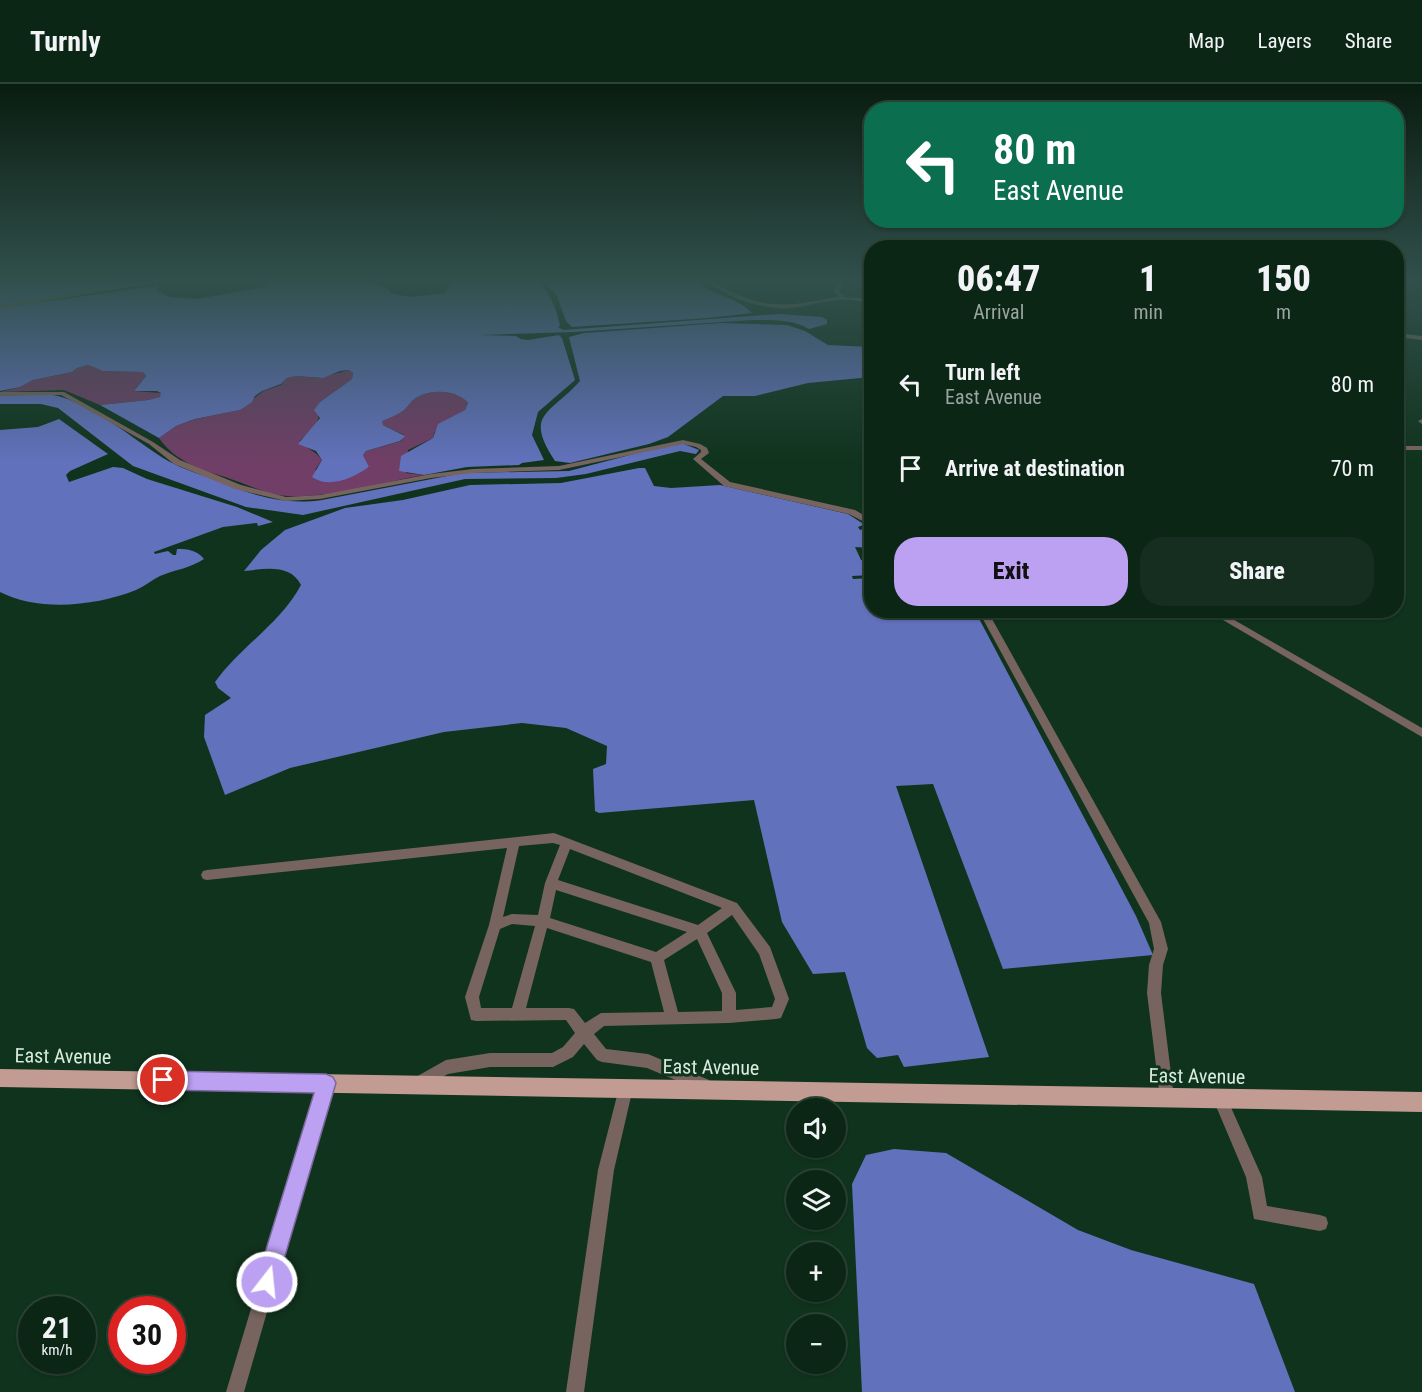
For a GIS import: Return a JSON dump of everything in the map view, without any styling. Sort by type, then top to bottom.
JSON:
[{"type":"main road","name":"East Avenue","points":[[0,1078],[1422,1102]]},
{"type":"street","points":[[0,394],[62,393],[151,443],[177,462],[238,488],[270,497],[311,498],[430,476],[559,468],[683,442],[705,449],[705,453],[698,459],[727,484],[852,512],[864,519]]},
{"type":"street","points":[[1404,448],[1422,448]]},
{"type":"street","points":[[986,618],[1155,922],[1161,949],[1156,965],[1154,993],[1167,1098]]},
{"type":"street","points":[[1224,618],[1422,733]]},
{"type":"street","points":[[207,875],[554,838],[733,907],[765,951],[782,999],[776,1012],[729,1017],[601,1020],[584,1033],[568,1052],[553,1060],[490,1060],[446,1066],[417,1085]]},
{"type":"street","points":[[514,842],[495,925],[472,996],[476,1015],[569,1014],[602,1055],[648,1061],[717,1090]]},
{"type":"street","points":[[517,1015],[551,883],[567,843]]},
{"type":"street","points":[[551,883],[700,931],[729,993],[729,1017]]},
{"type":"street","points":[[657,958],[733,907]]},
{"type":"street","points":[[495,925],[512,919],[543,921],[657,958]]},
{"type":"street","points":[[657,958],[673,1019]]},
{"type":"street","points":[[235,1392],[326,1083]]},
{"type":"street","points":[[575,1392],[606,1170],[626,1088]]},
{"type":"street","points":[[1220,1099],[1254,1177],[1260,1213],[1320,1222]]},
{"type":"shaded area","points":[[88,365],[103,371],[143,372],[146,376],[134,391],[161,393],[161,397],[100,405],[64,390],[0,392],[20,387],[33,380],[72,372]]},
{"type":"shaded area","points":[[349,370],[353,373],[352,379],[320,402],[316,424],[300,441],[322,460],[315,470],[369,468],[363,455],[366,451],[401,441],[404,435],[383,425],[381,421],[403,411],[412,401],[425,394],[441,392],[463,398],[468,403],[465,410],[441,424],[433,438],[408,450],[406,473],[424,475],[327,494],[289,496],[273,494],[188,463],[172,453],[159,438],[176,426],[196,419],[240,410],[263,391],[281,385],[287,378],[296,376],[319,378]]},
{"type":"water","points":[[0,340],[563,340],[575,380],[538,412],[532,435],[544,460],[519,465],[467,467],[424,475],[399,471],[401,456],[433,438],[438,424],[465,410],[468,403],[456,395],[433,392],[418,397],[403,411],[382,421],[383,425],[405,436],[400,441],[366,451],[363,455],[369,467],[341,481],[333,482],[312,477],[322,460],[316,451],[298,444],[320,418],[314,410],[320,402],[352,379],[353,373],[349,370],[323,378],[296,376],[287,378],[281,384],[262,391],[240,410],[195,419],[176,426],[159,438],[100,405],[160,397],[161,393],[157,391],[134,391],[146,376],[143,372],[103,371],[88,365],[72,372],[33,380],[20,387],[0,391]]},
{"type":"water","points":[[570,340],[820,340],[828,345],[864,347],[864,378],[808,383],[755,396],[723,396],[668,437],[649,444],[570,463],[555,461],[541,433],[541,423],[551,408],[580,381]]},
{"type":"water","points":[[45,394],[73,401],[118,427],[163,458],[182,467],[249,493],[277,500],[322,500],[463,473],[569,471],[679,442],[699,450],[696,454],[680,451],[586,474],[556,478],[465,479],[303,515],[246,507],[133,466],[58,408],[41,404],[0,404],[0,396]]},
{"type":"water","points":[[59,419],[108,454],[70,471],[66,475],[69,482],[113,467],[123,468],[147,479],[237,507],[273,522],[258,526],[257,523],[223,527],[154,552],[155,554],[168,551],[176,555],[177,549],[189,550],[204,559],[194,565],[160,576],[136,590],[103,600],[50,604],[15,598],[0,592],[0,430],[38,427]]},
{"type":"water","points":[[645,468],[654,486],[671,488],[720,485],[848,514],[862,523],[863,525],[858,527],[860,530],[864,529],[864,548],[855,547],[861,560],[864,561],[864,575],[852,576],[853,579],[864,578],[864,618],[979,618],[1136,916],[1153,955],[1003,969],[933,784],[896,786],[989,1057],[904,1067],[898,1055],[877,1058],[867,1048],[845,972],[813,974],[782,922],[754,800],[599,813],[595,811],[593,769],[606,764],[607,746],[566,728],[522,723],[444,732],[290,768],[225,795],[204,737],[205,715],[231,698],[218,688],[215,682],[236,657],[282,612],[301,585],[290,573],[283,570],[244,571],[261,550],[285,530],[345,508],[403,500],[470,485],[561,483]]},
{"type":"water","points":[[894,1149],[946,1153],[1078,1230],[1131,1250],[1254,1284],[1295,1392],[862,1392],[852,1184],[866,1155]]},
{"type":"route","points":[[163,1080],[326,1083],[267,1282]]}]
